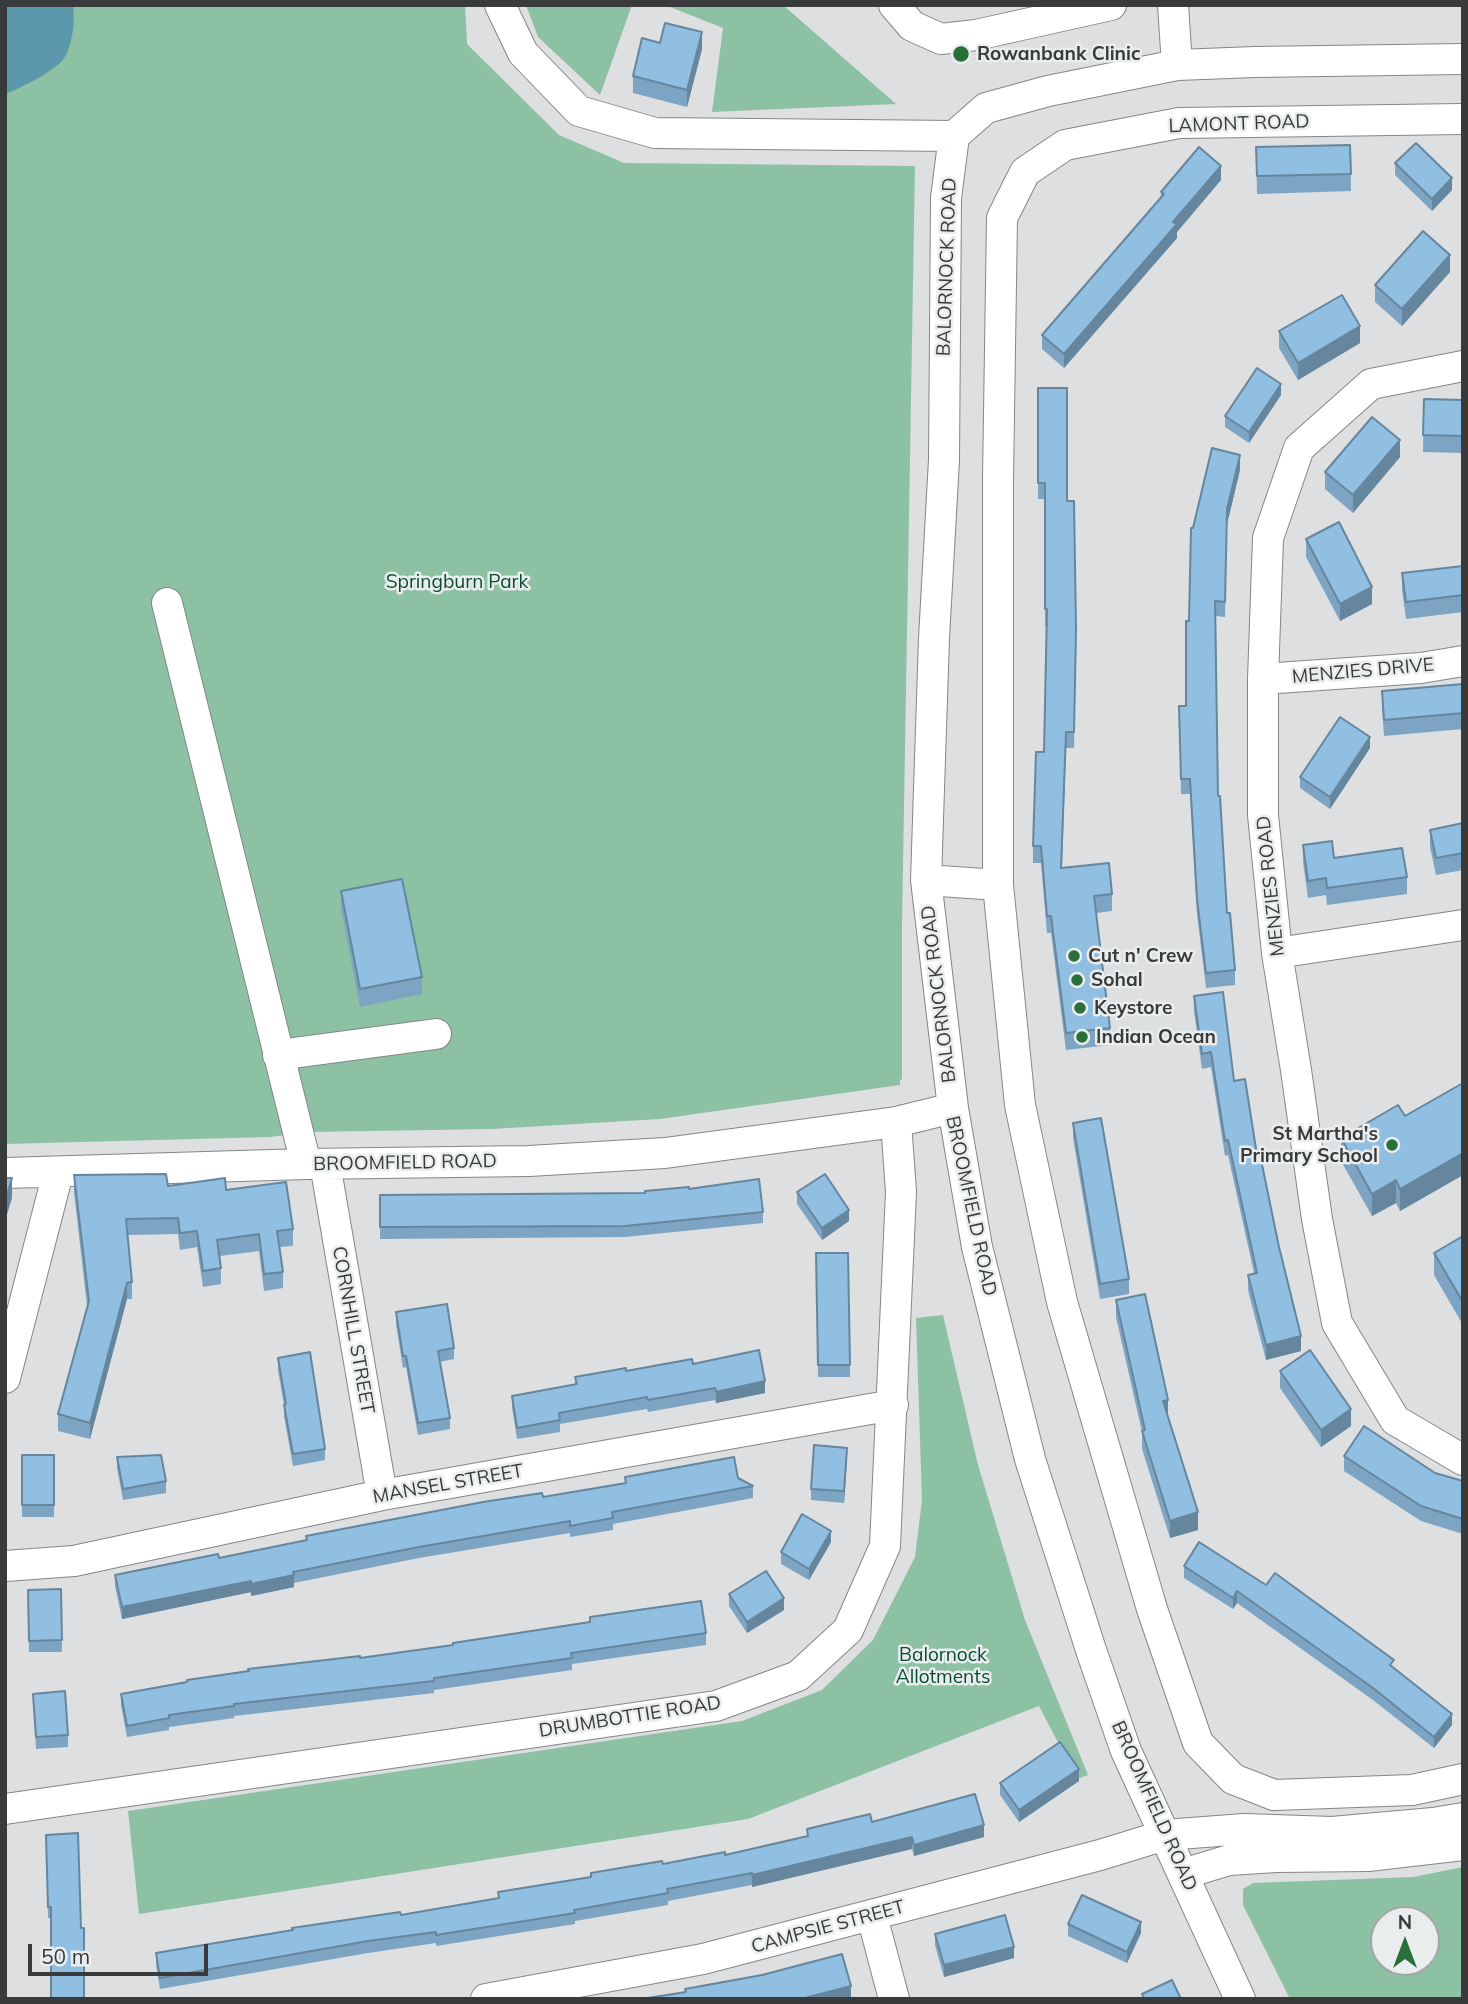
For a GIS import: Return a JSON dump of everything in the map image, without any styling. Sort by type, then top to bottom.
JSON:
[{"type":"street","points":[[500,5],[523,53],[579,111],[654,133],[954,136],[986,108],[1048,91],[1177,65],[1463,59]]},
{"type":"street","points":[[894,5],[912,26],[941,39],[976,35],[1111,5]]},
{"type":"street","points":[[1173,5],[1177,65]]},
{"type":"street","name":"LAMONT ROAD","points":[[998,885],[998,479],[1002,218],[1025,172],[1065,145],[1179,123],[1463,119]]},
{"type":"street","name":"BALORNOCK ROAD","points":[[953,1108],[926,880],[934,638],[944,460],[946,198],[954,136]]},
{"type":"street","name":"MENZIES ROAD","points":[[1463,366],[1371,384],[1299,448],[1268,538],[1263,679],[1263,815],[1277,953],[1317,1219],[1337,1323],[1395,1420],[1463,1460]]},
{"type":"street","name":"CORNHILL STREET","points":[[167,603],[278,1055],[316,1164],[382,1495]]},
{"type":"street","name":"MENZIES DRIVE","points":[[1263,679],[1421,668],[1463,660]]},
{"type":"street","name":"BALORNOCK ROAD","points":[[926,880],[998,885]]},
{"type":"street","points":[[998,885],[1020,1105],[1062,1302],[1152,1609],[1198,1743],[1233,1779],[1274,1795],[1412,1790],[1463,1779]]},
{"type":"street","points":[[1277,953],[1463,925]]},
{"type":"street","points":[[278,1055],[436,1034]]},
{"type":"street","name":"BROOMFIELD ROAD","points":[[5,1173],[529,1161],[666,1153],[895,1122],[953,1108],[977,1247],[1030,1459],[1091,1650],[1126,1751],[1240,1999]]},
{"type":"street","name":"DRUMBOTTIE ROAD","points":[[5,1809],[716,1706],[798,1676],[848,1630],[885,1546],[901,1192],[895,1122]]},
{"type":"street","points":[[5,1378],[58,1173]]},
{"type":"street","name":"MANSEL STREET","points":[[5,1566],[74,1561],[382,1495],[892,1405]]},
{"type":"street","name":"CAMPSIE STREET","points":[[486,1999],[703,1959],[1100,1855],[1166,1835],[1244,1829],[1332,1832],[1463,1818]]},
{"type":"street","points":[[1183,1874],[1229,1860],[1368,1856],[1463,1845]]},
{"type":"street","points":[[872,1916],[894,1999]]},
{"type":"green space","name":"Springburn Park","points":[[5,5],[465,5],[467,44],[559,135],[624,163],[915,166],[900,1085],[660,1119],[492,1129],[310,1132],[270,1137],[5,1144]]},
{"type":"green space","points":[[526,5],[632,5],[600,95],[538,37]]},
{"type":"green space","points":[[665,5],[783,5],[896,104],[712,112],[723,28]]},
{"type":"green space","name":"Balornock Allotments","points":[[943,1315],[978,1465],[1025,1620],[1088,1775],[1077,1779],[1039,1706],[748,1819],[139,1914],[128,1811],[742,1721],[822,1690],[873,1640],[915,1557],[922,1500],[916,1318]]},
{"type":"green space","points":[[1463,1867],[1463,1999],[1290,1999],[1243,1905],[1243,1889],[1253,1883],[1413,1877]]},
{"type":"water","points":[[5,5],[73,5],[74,17],[70,43],[62,61],[38,78],[5,94]]},
{"type":"building","points":[[665,23],[702,32],[687,90],[633,76],[642,38],[660,43]]},
{"type":"building","points":[[1416,143],[1452,178],[1432,199],[1395,163]]},
{"type":"building","points":[[1350,145],[1351,174],[1257,176],[1256,147]]},
{"type":"building","points":[[1199,147],[1221,166],[1173,222],[1177,224],[1064,354],[1042,335],[1164,194],[1161,192]]},
{"type":"building","points":[[1423,231],[1450,255],[1402,309],[1375,285]]},
{"type":"building","points":[[1342,295],[1360,326],[1298,363],[1279,331]]},
{"type":"building","points":[[1257,368],[1281,384],[1249,432],[1225,416]]},
{"type":"building","points":[[1038,388],[1067,388],[1067,501],[1074,501],[1074,732],[1066,732],[1061,868],[1109,863],[1112,894],[1094,896],[1110,1028],[1066,1033],[1051,916],[1047,916],[1041,846],[1033,846],[1036,752],[1044,752],[1047,609],[1045,483],[1038,483]]},
{"type":"building","points":[[1424,399],[1463,400],[1463,436],[1423,435]]},
{"type":"building","points":[[1372,417],[1400,440],[1353,495],[1325,472]]},
{"type":"building","points":[[1212,448],[1240,455],[1227,509],[1225,602],[1215,601],[1218,796],[1227,913],[1230,913],[1235,970],[1206,973],[1197,899],[1190,779],[1181,779],[1179,706],[1186,706],[1186,621],[1189,621],[1191,528]]},
{"type":"building","points":[[1339,522],[1372,587],[1340,604],[1306,539]]},
{"type":"building","points":[[1463,566],[1463,595],[1406,602],[1402,573]]},
{"type":"building","points":[[1463,684],[1463,713],[1384,720],[1382,691]]},
{"type":"building","points":[[1340,717],[1370,737],[1330,797],[1300,777]]},
{"type":"building","points":[[1463,823],[1463,853],[1436,858],[1430,830]]},
{"type":"building","points":[[1332,841],[1334,858],[1402,848],[1407,877],[1327,888],[1326,878],[1308,881],[1303,845]]},
{"type":"building","points":[[402,879],[422,977],[360,989],[341,891]]},
{"type":"building","points":[[1223,992],[1234,1081],[1245,1079],[1257,1155],[1260,1155],[1301,1336],[1266,1345],[1248,1275],[1257,1273],[1228,1140],[1225,1141],[1211,1052],[1202,1054],[1194,996]]},
{"type":"building","points":[[1463,1083],[1463,1153],[1400,1189],[1396,1180],[1372,1194],[1341,1138],[1398,1105],[1405,1116]]},
{"type":"building","points":[[1101,1118],[1129,1279],[1100,1284],[1073,1123]]},
{"type":"building","points":[[166,1174],[168,1186],[225,1178],[226,1190],[286,1182],[293,1229],[277,1231],[283,1272],[264,1274],[259,1234],[217,1240],[221,1268],[203,1271],[197,1231],[180,1233],[178,1218],[126,1219],[132,1282],[127,1283],[90,1423],[58,1414],[89,1301],[74,1175]]},
{"type":"building","points":[[825,1174],[849,1210],[822,1228],[797,1192]]},
{"type":"building","points":[[5,1178],[12,1178],[5,1201]]},
{"type":"building","points":[[759,1179],[763,1212],[625,1226],[380,1227],[380,1195],[645,1193]]},
{"type":"building","points":[[1463,1236],[1463,1302],[1434,1253]]},
{"type":"building","points":[[816,1253],[848,1253],[850,1365],[818,1365]]},
{"type":"building","points":[[1145,1294],[1168,1400],[1163,1401],[1198,1512],[1170,1521],[1142,1431],[1145,1430],[1116,1300]]},
{"type":"building","points":[[447,1304],[454,1348],[438,1351],[450,1418],[418,1423],[396,1312]]},
{"type":"building","points":[[759,1350],[765,1381],[716,1392],[715,1388],[648,1400],[647,1397],[559,1413],[560,1420],[517,1428],[512,1396],[577,1384],[575,1377],[692,1359],[693,1364]]},
{"type":"building","points":[[1310,1350],[1351,1409],[1321,1430],[1280,1371]]},
{"type":"building","points":[[310,1352],[325,1449],[293,1454],[278,1358]]},
{"type":"building","points":[[1364,1426],[1435,1473],[1463,1481],[1463,1519],[1421,1506],[1344,1456]]},
{"type":"building","points":[[814,1445],[847,1448],[844,1491],[811,1489]]},
{"type":"building","points":[[22,1455],[54,1455],[54,1505],[22,1505]]},
{"type":"building","points":[[161,1455],[166,1481],[123,1489],[117,1457]]},
{"type":"building","points":[[734,1457],[738,1478],[753,1486],[612,1512],[613,1518],[570,1526],[570,1521],[419,1547],[293,1572],[294,1575],[251,1584],[251,1581],[122,1607],[115,1575],[218,1554],[219,1558],[307,1540],[306,1536],[483,1502],[542,1493],[543,1497],[626,1483],[625,1477]]},
{"type":"building","points":[[802,1514],[831,1531],[809,1569],[781,1552]]},
{"type":"building","points":[[1199,1542],[1266,1585],[1275,1573],[1394,1660],[1390,1665],[1452,1714],[1434,1737],[1373,1688],[1237,1591],[1233,1598],[1184,1566]]},
{"type":"building","points":[[766,1571],[784,1598],[747,1622],[729,1594]]},
{"type":"building","points":[[61,1589],[62,1640],[29,1641],[28,1590]]},
{"type":"building","points":[[701,1601],[706,1633],[571,1653],[572,1658],[434,1678],[434,1681],[234,1704],[169,1715],[169,1718],[127,1726],[121,1694],[187,1680],[249,1671],[248,1669],[453,1645],[590,1622],[590,1617]]},
{"type":"building","points":[[65,1691],[68,1735],[36,1737],[33,1694]]},
{"type":"building","points":[[1060,1742],[1079,1769],[1019,1810],[1000,1783]]},
{"type":"building","points":[[975,1794],[984,1825],[914,1845],[912,1837],[752,1875],[667,1889],[668,1893],[574,1910],[575,1913],[436,1935],[436,1932],[368,1941],[160,1978],[156,1953],[293,1930],[292,1928],[400,1912],[401,1915],[499,1898],[498,1892],[591,1877],[591,1873],[662,1861],[663,1864],[725,1852],[725,1855],[808,1836],[807,1829],[870,1814],[872,1822]]},
{"type":"building","points":[[78,1833],[81,1928],[84,1928],[84,1999],[51,1999],[51,1907],[48,1907],[46,1835]]},
{"type":"building","points":[[1082,1895],[1141,1922],[1127,1952],[1068,1924]]},
{"type":"building","points":[[1005,1915],[1014,1947],[944,1965],[935,1934]]},
{"type":"building","points":[[842,1954],[851,1986],[801,1999],[641,1999],[762,1975]]},
{"type":"building","points":[[1172,1980],[1181,1999],[1144,1999],[1142,1994]]},
{"type":"place","name":"Rowanbank Clinic","points":[[961,54]]},
{"type":"place","name":"Cut n' Crew","points":[[1074,956]]},
{"type":"place","name":"Sohal","points":[[1077,980]]},
{"type":"place","name":"Keystore","points":[[1080,1008]]},
{"type":"place","name":"Indian Ocean","points":[[1082,1037]]},
{"type":"place","name":"St Martha's Primary School","points":[[1392,1145]]}]
